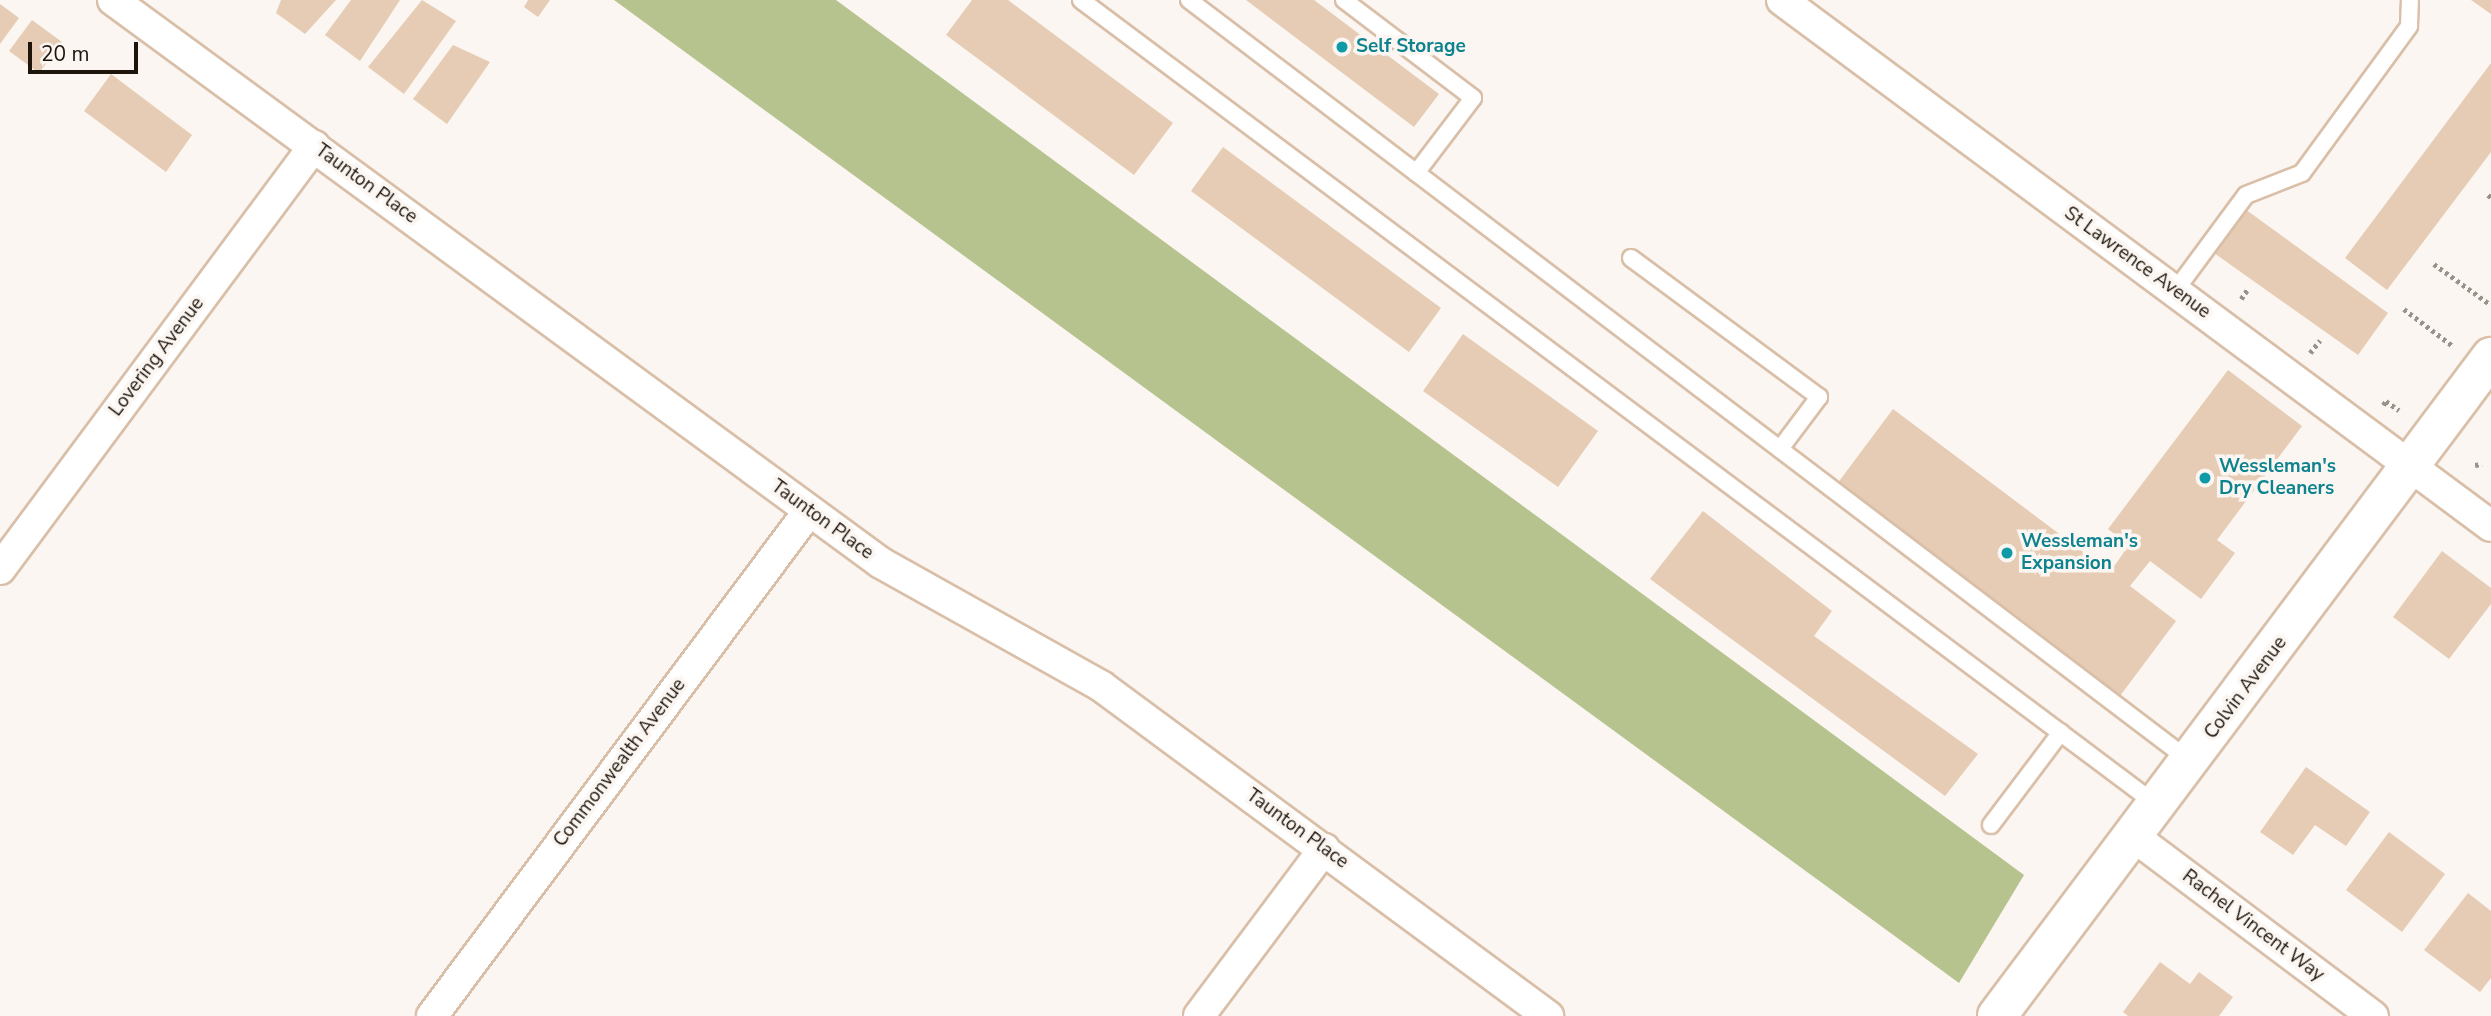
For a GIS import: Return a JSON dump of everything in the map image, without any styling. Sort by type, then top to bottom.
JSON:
[{"type":"street","name":"Taunton Place","points":[[113,0],[881,563],[1101,686],[1548,1016]]},
{"type":"street","name":"St Lawrence Avenue","points":[[1782,0],[2491,526]]},
{"type":"street","name":"Lovering Avenue","points":[[0,569],[314,146]]},
{"type":"street","name":"Colvin Avenue","points":[[1997,1016],[2491,357]]},
{"type":"street","name":"Commonwealth Avenue","points":[[432,1016],[809,511]]},
{"type":"street","name":"Rachel Vincent Way","points":[[2133,836],[2373,1016]]},
{"type":"street","points":[[1199,1016],[1324,849]]},
{"type":"lane","points":[[1081,0],[2157,804]]},
{"type":"lane","points":[[1189,0],[2190,761]]},
{"type":"lane","points":[[1344,0],[1473,98],[1416,173]]},
{"type":"lane","points":[[2175,291],[2246,195],[2302,173],[2409,26],[2410,0]]},
{"type":"lane","points":[[1630,258],[1819,397],[1780,449]]},
{"type":"lane","points":[[1991,825],[2061,732]]},
{"type":"path","points":[[2434,264],[2491,305]]},
{"type":"path","points":[[2403,309],[2452,344]]},
{"type":"path","points":[[2386,401],[2399,410]]},
{"type":"path","points":[[2475,465],[2482,464]]},
{"type":"green space","points":[[614,0],[836,0],[2024,875],[1959,983]]},
{"type":"building","points":[[281,0],[336,0],[305,34],[276,13]]},
{"type":"building","points":[[351,0],[400,0],[360,61],[325,35]]},
{"type":"building","points":[[422,0],[456,21],[404,94],[368,67]]},
{"type":"building","points":[[528,0],[550,0],[538,17],[524,7]]},
{"type":"building","points":[[972,0],[1008,0],[1173,123],[1134,175],[946,35]]},
{"type":"building","name":"Self Storage","points":[[1246,0],[1314,0],[1439,94],[1414,127]]},
{"type":"building","points":[[2471,0],[2491,0],[2491,14]]},
{"type":"building","points":[[0,4],[19,18],[0,44]]},
{"type":"building","points":[[32,20],[62,42],[39,73],[9,51]]},
{"type":"building","points":[[453,45],[490,62],[447,124],[413,99]]},
{"type":"building","points":[[2491,63],[2491,152],[2387,290],[2345,258]]},
{"type":"building","points":[[111,74],[192,135],[166,172],[84,111]]},
{"type":"building","points":[[1223,147],[1441,308],[1409,352],[1191,191]]},
{"type":"building","points":[[2245,209],[2388,313],[2358,355],[2214,253]]},
{"type":"building","points":[[1463,334],[1598,431],[1558,487],[1423,391]]},
{"type":"building","name":"Wessleman's Expansion","points":[[2228,370],[2302,426],[2217,540],[2235,553],[2201,599],[2150,561],[2130,586],[2176,621],[2120,696],[1837,484],[1893,409],[2110,572],[2129,545],[2108,529]]},
{"type":"building","points":[[1703,511],[1832,611],[1814,636],[1978,754],[1945,796],[1650,579]]},
{"type":"building","points":[[2442,551],[2491,588],[2491,604],[2449,659],[2393,617]]},
{"type":"building","points":[[2306,767],[2370,812],[2346,846],[2315,825],[2293,855],[2260,832]]},
{"type":"building","points":[[2389,832],[2445,874],[2402,932],[2346,890]]},
{"type":"building","points":[[2468,893],[2491,911],[2491,978],[2480,992],[2424,950]]},
{"type":"building","points":[[2160,962],[2190,984],[2199,972],[2233,997],[2219,1016],[2128,1016],[2123,1012]]},
{"type":"place","name":"Self Storage","points":[[1342,47]]},
{"type":"place","name":"Wessleman's Dry Cleaners","points":[[2205,478]]},
{"type":"place","name":"Wessleman's Expansion","points":[[2007,553]]}]
